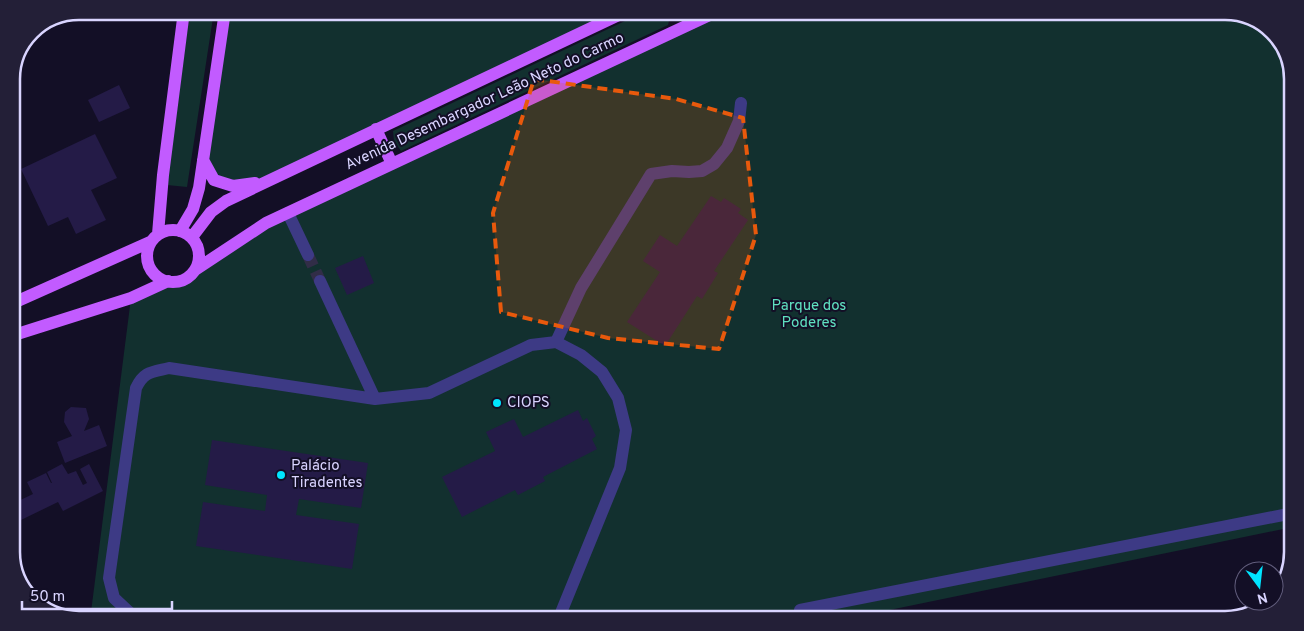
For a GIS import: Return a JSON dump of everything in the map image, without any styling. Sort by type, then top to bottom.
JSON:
[{"type":"main road","points":[[168,282],[152,272],[147,262],[147,252],[154,238],[183,20]]},
{"type":"main road","points":[[180,230],[193,209],[199,188],[224,20]]},
{"type":"main road","name":"Avenida Desembargador Leão Neto do Carmo","points":[[192,237],[211,212],[226,201],[608,20]]},
{"type":"main road","name":"Avenida Desembargador Leão Neto do Carmo","points":[[195,270],[266,223],[392,164],[684,20]]},
{"type":"main road","points":[[376,129],[392,164]]},
{"type":"main road","points":[[203,160],[214,180],[233,186],[272,180]]},
{"type":"main road","points":[[20,300],[168,230],[180,230],[192,237],[197,245],[199,253],[195,270],[188,277],[178,282],[168,282],[131,298],[20,333]]},
{"type":"lane","points":[[556,342],[581,288],[651,174],[672,171],[702,171],[714,164],[727,148],[739,121],[741,103]]},
{"type":"lane","points":[[288,213],[308,254]]},
{"type":"lane","points":[[320,281],[375,398]]},
{"type":"lane","points":[[128,611],[114,598],[108,578],[136,388],[140,379],[148,373],[169,368],[375,398],[429,394],[531,345],[556,342],[581,355],[602,372],[618,398],[626,430],[620,468],[562,611]]},
{"type":"lane","points":[[800,610],[1284,515]]},
{"type":"highlighted area","points":[[534,79],[676,99],[743,118],[756,235],[719,349],[608,338],[501,312],[493,213]]},
{"type":"green space","points":[[189,20],[213,20],[187,187],[167,185]]},
{"type":"green space","points":[[224,20],[608,20],[272,180],[214,180],[203,160]]},
{"type":"green space","points":[[627,20],[669,20],[668,25],[401,151],[394,141],[393,131]]},
{"type":"green space","name":"Parque dos Poderes","points":[[699,20],[1225,20],[1244,23],[1258,30],[1274,46],[1281,60],[1284,75],[1284,529],[885,611],[91,611],[131,298],[168,281],[178,282],[188,277],[195,270],[266,223]]},
{"type":"building","points":[[119,85],[130,108],[99,122],[88,100]]},
{"type":"building","points":[[95,134],[117,178],[91,190],[106,220],[76,234],[68,217],[48,226],[21,169]]},
{"type":"building","points":[[711,196],[721,202],[724,198],[741,209],[738,213],[748,220],[714,271],[718,273],[702,299],[697,296],[665,346],[627,322],[660,272],[643,261],[660,235],[677,246]]},
{"type":"building","points":[[363,256],[374,283],[347,295],[335,268]]},
{"type":"building","points":[[71,407],[86,408],[89,419],[84,431],[99,425],[107,446],[65,463],[57,442],[72,436],[64,422],[65,412]]},
{"type":"building","points":[[578,410],[583,421],[587,418],[596,436],[592,439],[597,449],[543,477],[545,481],[518,495],[515,490],[462,517],[442,477],[495,451],[486,432],[514,419],[523,437]]},
{"type":"building","points":[[212,440],[368,463],[361,508],[299,499],[296,515],[359,524],[352,569],[196,546],[203,502],[265,511],[267,495],[205,485]]},
{"type":"building","points":[[62,464],[68,474],[76,471],[83,485],[87,483],[80,469],[89,464],[103,491],[63,511],[58,502],[21,520],[20,500],[33,494],[27,482],[46,473],[52,483],[47,472]]},
{"type":"tunnel","points":[[308,255],[320,281]]},
{"type":"place","name":"CIOPS","points":[[497,403]]},
{"type":"place","name":"Palácio Tiradentes","points":[[281,475]]}]
